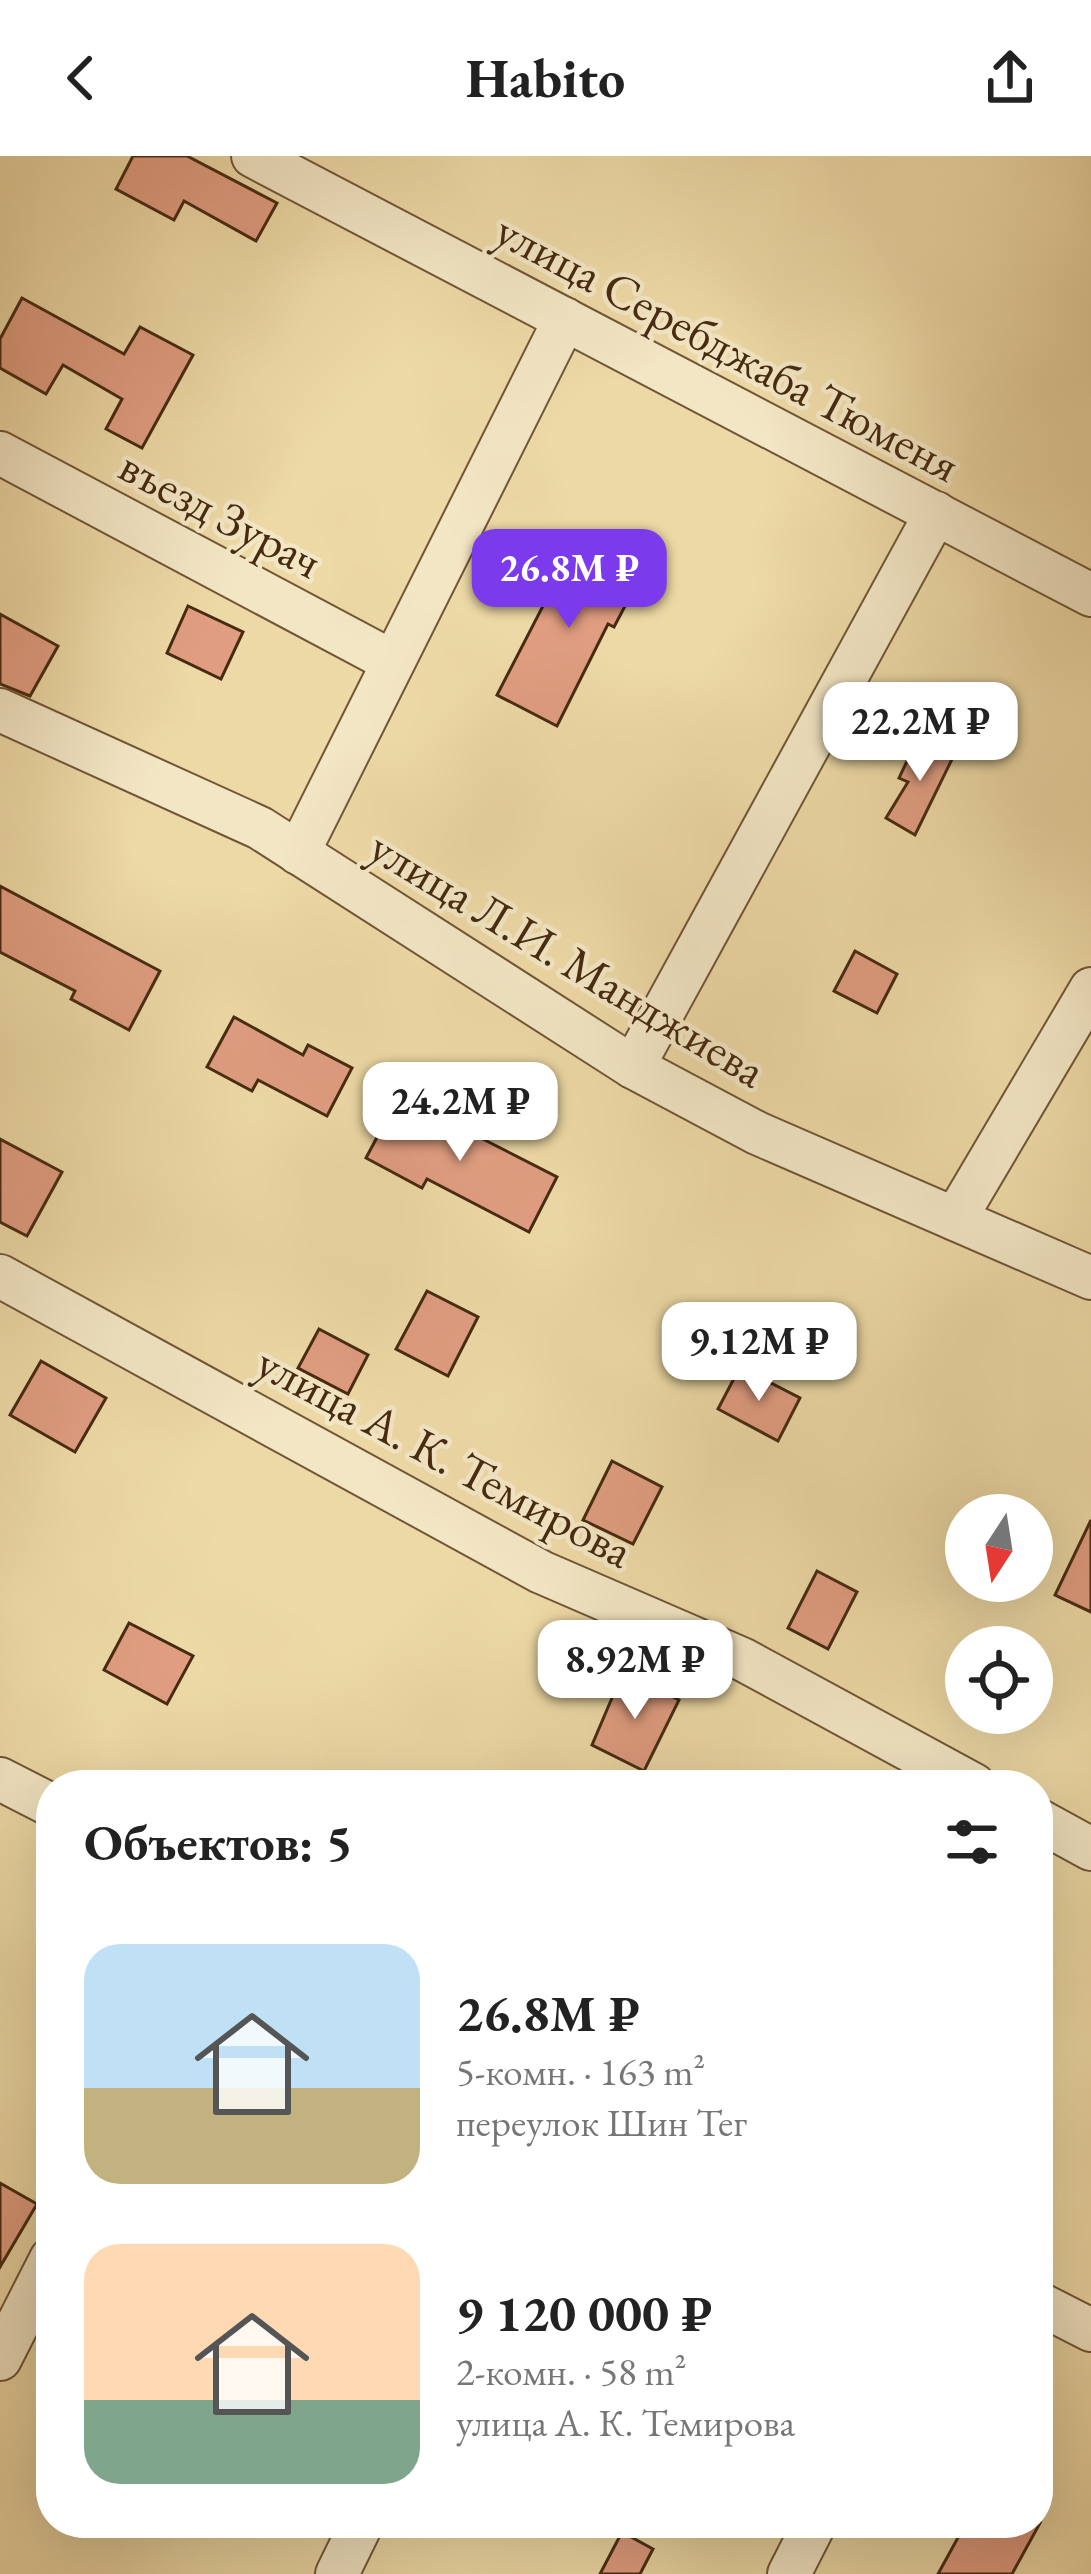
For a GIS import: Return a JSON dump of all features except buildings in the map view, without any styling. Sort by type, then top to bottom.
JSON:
[{"type":"street","name":"улица Серебджаба Тюменя","points":[[254,156],[1091,595]]},
{"type":"street","points":[[298,853],[565,319]]},
{"type":"street","name":"въезд Зурач","points":[[0,453],[394,662]]},
{"type":"street","points":[[633,1067],[935,513]]},
{"type":"street","name":"улица Л.И. Манджиева","points":[[0,710],[260,828],[633,1067],[757,1132],[1091,1278]]},
{"type":"street","points":[[955,1219],[1091,989]]},
{"type":"street","name":"улица А. К. Темирова","points":[[0,1276],[541,1572],[742,1659],[946,1770]]},
{"type":"street","points":[[0,1779],[36,1797]]},
{"type":"street","points":[[1053,1828],[1091,1849]]},
{"type":"street","points":[[0,2359],[36,2288]]},
{"type":"street","points":[[1053,2311],[1091,2330]]},
{"type":"street","points":[[337,2574],[355,2538]]},
{"type":"street","points":[[789,2574],[807,2538]]}]
